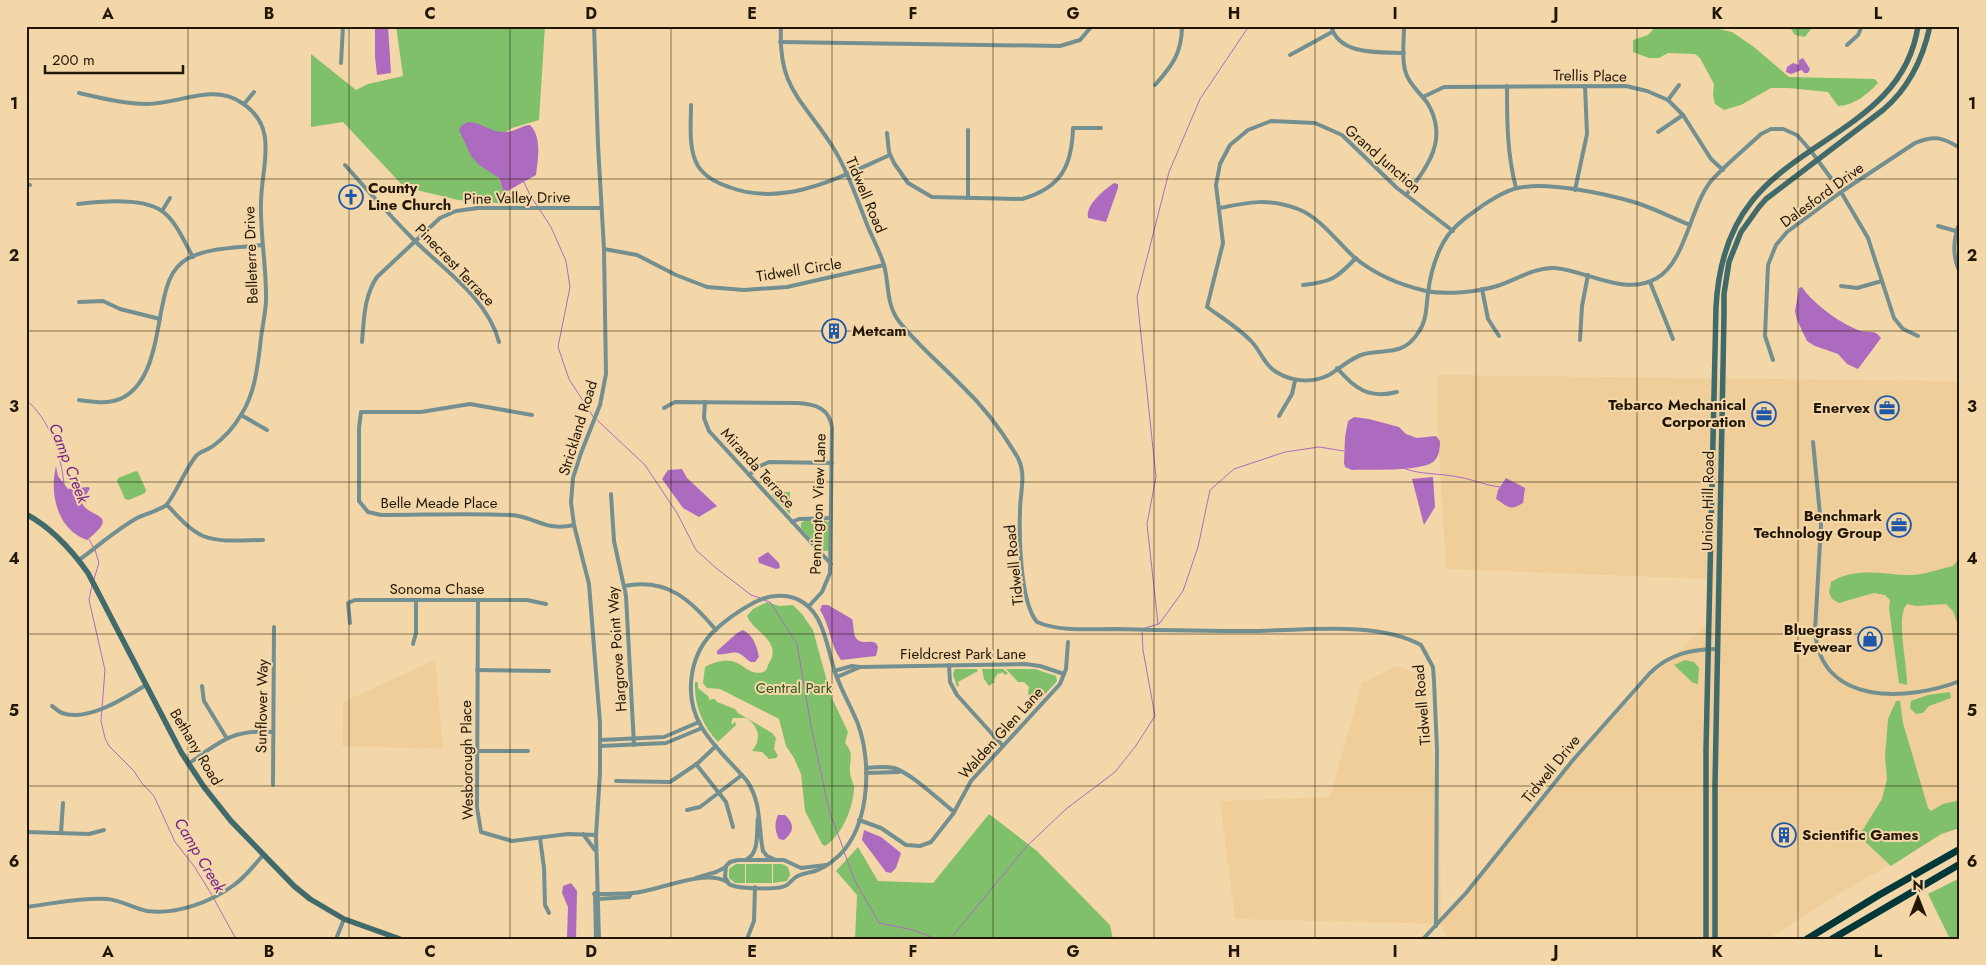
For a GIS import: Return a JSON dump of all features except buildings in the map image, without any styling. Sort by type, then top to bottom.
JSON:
[{"type":"highway","points":[[1807,939],[1960,849]]},
{"type":"highway","points":[[1832,939],[1960,864]]},
{"type":"street","points":[[341,63],[343,26]]},
{"type":"street","name":"Strickland Road","points":[[594,26],[604,250],[605,383],[600,405],[573,478],[571,502],[574,525],[588,584],[601,740],[596,835],[597,896]]},
{"type":"street","name":"Tidwell Road","points":[[781,26],[780,42],[783,69],[788,83],[831,144],[846,175],[884,266],[891,306],[897,319],[924,350],[968,392],[1000,429],[1020,462],[1023,475],[1020,529],[1024,585],[1030,610],[1037,622],[1059,628],[1093,629],[1353,630],[1396,634],[1422,645],[1433,667],[1434,681],[1437,750],[1436,926]]},
{"type":"street","points":[[780,42],[1060,46],[1080,40],[1092,26]]},
{"type":"street","points":[[1155,85],[1174,63],[1182,39],[1182,26]]},
{"type":"street","points":[[1331,26],[1332,32],[1347,46],[1362,52],[1404,53]]},
{"type":"street","points":[[1404,26],[1404,53],[1407,77],[1429,105],[1437,126],[1435,149],[1429,164],[1406,195]]},
{"type":"street","points":[[1847,46],[1858,36],[1862,26]]},
{"type":"street","name":"Union Hill Road","points":[[1706,939],[1705,846],[1708,649],[1716,307],[1719,271],[1736,225],[1751,202],[1780,174],[1885,96],[1909,59],[1918,26]]},
{"type":"street","name":"Union Hill Road","points":[[1715,939],[1715,786],[1724,301],[1729,262],[1741,232],[1758,207],[1766,199],[1883,110],[1898,96],[1915,68],[1930,26]]},
{"type":"street","points":[[1290,55],[1332,32]]},
{"type":"street","points":[[1668,100],[1680,85]]},
{"type":"street","points":[[1508,86],[1509,154],[1516,188]]},
{"type":"street","points":[[1575,190],[1587,134],[1586,86]]},
{"type":"street","name":"Trellis Place","points":[[1423,97],[1444,87],[1626,86],[1647,91],[1668,100],[1682,115],[1711,158],[1723,170]]},
{"type":"street","points":[[244,104],[254,92]]},
{"type":"street","name":"Belleterre Drive","points":[[79,93],[117,101],[146,104],[166,103],[212,94],[232,97],[244,104],[259,118],[266,137],[261,186],[262,245],[266,302],[254,389],[241,415],[225,436],[212,447],[198,453],[167,505]]},
{"type":"street","points":[[691,105],[692,150],[703,172],[719,184],[753,195],[818,186],[890,156]]},
{"type":"street","points":[[1658,132],[1682,115]]},
{"type":"street","name":"Grand Junction","points":[[1295,381],[1277,373],[1267,365],[1253,343],[1207,307],[1223,242],[1216,185],[1220,164],[1230,145],[1248,130],[1271,121],[1315,124],[1342,134],[1406,195],[1452,231]]},
{"type":"street","points":[[887,133],[890,156],[908,183],[932,197],[1022,199],[1033,196],[1062,176],[1073,149],[1073,128],[1101,128]]},
{"type":"street","points":[[1220,208],[1254,201],[1277,203],[1298,209],[1311,216],[1356,258],[1391,281],[1428,292],[1468,292],[1496,286],[1534,271],[1551,268],[1568,269],[1627,286],[1644,285],[1658,278],[1672,266],[1711,181],[1761,134],[1771,129],[1783,129],[1797,135],[1842,192],[1868,238],[1894,318],[1903,329],[1918,336]]},
{"type":"street","points":[[968,130],[968,198]]},
{"type":"street","name":"Dalesford Drive","points":[[1773,360],[1765,336],[1768,265],[1776,245],[1787,232],[1915,143],[1927,138],[1940,138],[1960,148]]},
{"type":"street","name":"Pinecrest Terrace","points":[[345,165],[415,241],[485,311],[495,327],[499,342]]},
{"type":"street","points":[[1279,416],[1292,394],[1295,381],[1312,380],[1328,375],[1346,362],[1364,354],[1390,353],[1407,345],[1418,334],[1426,317],[1428,292],[1434,264],[1444,242],[1460,221],[1482,205],[1516,188],[1541,186],[1575,190],[1638,203],[1690,225]]},
{"type":"street","points":[[162,211],[170,198]]},
{"type":"street","points":[[78,204],[117,202],[143,204],[162,211],[175,224],[192,257]]},
{"type":"street","name":"Pine Valley Drive","points":[[362,342],[365,308],[371,286],[440,218],[456,211],[478,208],[601,208]]},
{"type":"street","points":[[1960,222],[1956,231],[1955,254],[1960,272]]},
{"type":"street","points":[[1938,226],[1956,231]]},
{"type":"street","points":[[79,400],[114,401],[123,398],[134,389],[146,370],[156,339],[165,290],[170,278],[178,267],[192,257],[212,251],[262,245]]},
{"type":"street","name":"Tidwell Circle","points":[[604,250],[637,255],[676,275],[707,287],[744,290],[787,287],[884,266]]},
{"type":"street","points":[[1302,285],[1326,282],[1340,275],[1356,258]]},
{"type":"street","points":[[1580,340],[1582,306],[1588,275]]},
{"type":"street","points":[[1841,286],[1857,288],[1882,281]]},
{"type":"street","points":[[1650,282],[1672,339]]},
{"type":"street","points":[[1482,289],[1488,319],[1499,336]]},
{"type":"street","points":[[79,302],[104,301],[120,309],[160,319]]},
{"type":"street","points":[[1337,368],[1351,385],[1366,393],[1386,395],[1397,392]]},
{"type":"street","name":"Pennington View Lane","points":[[664,408],[675,402],[798,403],[820,407],[828,414],[832,425],[830,573],[822,592],[809,606]]},
{"type":"street","name":"Miranda Terrace","points":[[705,402],[704,416],[707,429],[830,564]]},
{"type":"street","name":"Belle Meade Place","points":[[532,415],[470,404],[421,412],[361,412],[359,428],[359,502],[368,512],[380,515],[511,515],[547,526],[562,527],[574,525]]},
{"type":"street","points":[[241,415],[267,430]]},
{"type":"street","points":[[1813,442],[1821,525],[1815,631],[1817,646],[1825,664],[1836,676],[1850,686],[1876,694],[1918,691],[1960,681]]},
{"type":"street","points":[[749,475],[760,466],[769,462],[832,463]]},
{"type":"street","name":"Hargrove Point Way","points":[[611,494],[612,529],[624,586],[634,745]]},
{"type":"street","points":[[79,560],[138,518],[167,505],[190,528],[204,536],[224,540],[263,540]]},
{"type":"street","name":"Bethany Road","points":[[26,514],[56,535],[79,560],[102,597],[188,764],[217,805],[264,856],[302,892],[344,919],[400,939]]},
{"type":"street","points":[[792,522],[802,519],[831,518]]},
{"type":"street","points":[[624,586],[651,584],[673,591],[695,606],[716,630]]},
{"type":"street","points":[[596,877],[602,890],[631,894],[694,879],[719,878],[737,888],[784,887],[795,877],[826,865],[845,849],[859,820],[865,793],[866,768],[859,728],[836,677],[820,623],[809,606],[792,597],[779,595],[759,599],[742,610],[716,630],[702,646],[693,669],[691,698],[702,728],[753,790],[758,808],[763,851],[767,856],[776,860]]},
{"type":"street","name":"Sonoma Chase","points":[[350,623],[348,603],[355,600],[532,600],[546,604]]},
{"type":"street","points":[[412,644],[416,633],[416,600]]},
{"type":"street","name":"Wesborough Place","points":[[478,600],[476,808],[481,832],[508,841],[583,834],[596,835]]},
{"type":"street","name":"Sunflower Way","points":[[273,786],[274,627]]},
{"type":"street","name":"Walden Glen Lane","points":[[859,820],[881,828],[904,844],[916,846],[927,844],[934,839],[954,812],[969,784],[1058,686],[1064,674],[1068,642]]},
{"type":"street","name":"Tidwell Drive","points":[[1424,939],[1466,894],[1573,760],[1650,673],[1673,656],[1692,650],[1718,649]]},
{"type":"street","name":"Fieldcrest Park Lane","points":[[834,671],[852,666],[1029,664],[1064,674]]},
{"type":"street","points":[[949,665],[950,682],[957,696],[1003,746]]},
{"type":"street","name":"Fieldcrest Park Lane","points":[[836,677],[860,667]]},
{"type":"street","points":[[477,670],[549,671]]},
{"type":"street","points":[[52,706],[62,713],[78,715],[96,712],[146,685]]},
{"type":"street","points":[[202,686],[204,701],[226,737]]},
{"type":"street","points":[[601,740],[666,737],[699,722]]},
{"type":"street","points":[[601,746],[669,742],[702,728]]},
{"type":"street","points":[[188,764],[226,737],[248,731],[273,732]]},
{"type":"street","points":[[616,782],[670,782],[696,764],[716,746]]},
{"type":"street","points":[[477,751],[528,751]]},
{"type":"street","points":[[696,764],[720,793],[728,806],[733,827]]},
{"type":"street","points":[[866,768],[902,772],[954,812]]},
{"type":"street","points":[[866,773],[894,770]]},
{"type":"street","points":[[687,810],[697,809],[742,776]]},
{"type":"street","points":[[61,833],[63,803]]},
{"type":"street","points":[[745,860],[751,857],[755,851],[758,808]]},
{"type":"street","points":[[26,832],[89,834],[104,830]]},
{"type":"street","points":[[583,834],[597,852]]},
{"type":"street","points":[[540,838],[544,868],[545,904],[548,913]]},
{"type":"street","points":[[26,907],[106,899],[147,911],[174,910],[221,894],[248,873],[264,856]]},
{"type":"street","points":[[694,879],[702,874],[719,871],[734,860],[784,860],[804,868],[826,865]]},
{"type":"street","points":[[791,864],[794,872],[792,881]]},
{"type":"street","points":[[726,867],[725,877],[728,883]]},
{"type":"street","points":[[804,868],[804,874]]},
{"type":"street","points":[[748,939],[754,921],[755,888]]},
{"type":"street","points":[[597,896],[614,893]]},
{"type":"street","points":[[599,912],[603,902],[610,899],[629,897],[631,894]]},
{"type":"street","points":[[597,896],[610,899]]},
{"type":"street","points":[[597,896],[599,912],[598,939]]},
{"type":"street","points":[[597,896],[598,939]]},
{"type":"street","points":[[336,939],[344,919]]},
{"type":"shaded area","points":[[375,26],[388,26],[391,73],[377,75]]},
{"type":"shaded area","points":[[1803,58],[1810,69],[1808,73],[1804,73],[1802,70],[1791,74],[1786,72],[1787,67],[1793,63],[1799,65],[1799,60]]},
{"type":"shaded area","points":[[468,122],[503,132],[530,125],[538,142],[536,175],[504,193],[499,178],[479,165],[471,156],[459,130],[462,125]]},
{"type":"shaded area","points":[[1114,183],[1118,184],[1118,188],[1106,222],[1088,218],[1089,208],[1092,203]]},
{"type":"shaded area","points":[[1802,287],[1813,300],[1837,319],[1853,328],[1874,332],[1879,335],[1881,338],[1858,369],[1847,364],[1838,354],[1815,346],[1807,341],[1795,311],[1799,288]]},
{"type":"shaded area","points":[[1438,375],[1960,381],[1960,825],[1845,890],[1768,939],[1448,939],[1440,924],[1235,919],[1220,801],[1330,797],[1362,683],[1397,666],[1424,676],[1440,822],[1441,923],[1549,789],[1653,675],[1712,619],[1711,579],[1446,569],[1437,417]]},
{"type":"shaded area","points":[[1354,417],[1399,427],[1406,434],[1417,438],[1436,436],[1440,441],[1437,458],[1426,465],[1406,469],[1352,470],[1345,467],[1345,437],[1348,421]]},
{"type":"shaded area","points":[[56,466],[58,476],[68,489],[90,488],[82,503],[103,520],[102,525],[87,540],[69,528],[58,510],[54,488]]},
{"type":"shaded area","points":[[682,469],[687,478],[717,506],[699,517],[683,508],[662,479],[668,470]]},
{"type":"shaded area","points":[[1433,477],[1435,507],[1424,525],[1412,479]]},
{"type":"shaded area","points":[[1506,478],[1525,488],[1523,503],[1511,508],[1496,499],[1498,490]]},
{"type":"shaded area","points":[[768,552],[779,563],[780,568],[776,569],[759,563],[758,558]]},
{"type":"shaded area","points":[[822,605],[828,605],[852,619],[855,637],[860,641],[876,643],[878,647],[876,656],[841,660],[834,648],[820,610]]},
{"type":"shaded area","points":[[743,630],[752,638],[756,645],[759,657],[755,662],[751,662],[737,653],[717,654],[717,651]]},
{"type":"shaded area","points":[[435,660],[443,749],[342,746],[343,702]]},
{"type":"shaded area","points":[[778,815],[785,815],[792,825],[790,834],[784,840],[779,839],[776,830]]},
{"type":"shaded area","points":[[864,830],[881,837],[901,853],[896,868],[891,873],[886,872],[862,840]]},
{"type":"shaded area","points":[[571,883],[577,891],[576,939],[567,938],[568,907],[562,893],[563,886]]},
{"type":"green space","points":[[396,26],[545,26],[539,120],[512,128],[493,141],[495,169],[509,204],[458,200],[404,187],[343,122],[311,127],[311,54],[356,90],[368,84],[403,76]]},
{"type":"green space","points":[[1656,26],[1706,26],[1732,32],[1754,47],[1789,77],[1875,79],[1878,83],[1860,99],[1844,105],[1838,106],[1828,92],[1771,88],[1741,105],[1724,110],[1715,104],[1713,95],[1714,84],[1700,58],[1695,54],[1668,53],[1659,58],[1649,58],[1633,52],[1633,40],[1648,35]]},
{"type":"green space","points":[[1789,26],[1813,26],[1805,37],[1795,35]]},
{"type":"green space","points":[[136,471],[146,490],[145,493],[129,500],[125,499],[117,481],[118,478]]},
{"type":"green space","points":[[774,492],[790,492],[790,514],[772,495]]},
{"type":"green space","points":[[805,520],[824,520],[830,523],[829,550],[821,551],[801,528],[801,523]]},
{"type":"green space","points":[[1957,561],[1960,564],[1960,631],[1953,611],[1946,604],[1916,606],[1907,604],[1902,619],[1902,630],[1907,685],[1899,683],[1889,608],[1890,600],[1885,595],[1874,593],[1839,603],[1832,599],[1829,592],[1831,582],[1849,574],[1868,572],[1919,574],[1953,566]]},
{"type":"green space","name":"Central Park","points":[[767,602],[779,606],[793,605],[813,630],[831,696],[848,732],[845,743],[851,754],[850,774],[854,787],[852,803],[842,828],[825,846],[822,844],[805,811],[801,774],[786,746],[779,719],[720,689],[707,688],[703,683],[705,667],[720,662],[735,662],[755,673],[766,670],[772,655],[770,643],[750,622],[747,616],[753,609]]},
{"type":"green space","points":[[1685,660],[1694,662],[1699,668],[1698,684],[1693,683],[1674,665]]},
{"type":"green space","points":[[955,669],[977,669],[978,671],[958,682],[959,685],[957,687],[953,674]]},
{"type":"green space","points":[[982,669],[1003,669],[1008,673],[1005,675],[1002,672],[998,673],[994,680],[995,682],[989,686],[984,679]]},
{"type":"green space","points":[[1006,669],[1035,669],[1056,676],[1057,681],[1037,703],[1028,694],[1029,687],[1024,682],[1018,682]]},
{"type":"green space","points":[[695,682],[698,682],[698,688],[708,696],[710,701],[715,699],[717,702],[735,709],[738,713],[772,733],[776,738],[774,749],[778,756],[769,759],[762,752],[752,751],[757,742],[758,733],[754,725],[746,718],[733,718],[731,723],[733,724],[735,721],[736,725],[718,742],[703,722],[696,699]]},
{"type":"green space","points":[[1950,692],[1951,698],[1929,706],[1923,713],[1916,714],[1910,708],[1911,701],[1928,695]]},
{"type":"green space","points":[[1896,701],[1900,701],[1903,723],[1928,808],[1931,811],[1943,804],[1960,800],[1960,828],[1941,834],[1891,866],[1859,836],[1882,799],[1887,779],[1885,757],[1888,719]]},
{"type":"green space","points":[[989,814],[1037,851],[1110,925],[1113,939],[855,939],[857,895],[836,871],[858,847],[878,881],[933,883]]},
{"type":"green space","points":[[736,864],[745,864],[745,883],[735,883],[729,878],[729,869]]},
{"type":"green space","points":[[746,864],[772,864],[772,883],[746,883]]},
{"type":"green space","points":[[773,864],[782,864],[788,867],[790,875],[787,881],[773,883]]},
{"type":"green space","points":[[1960,878],[1960,939],[1950,939],[1928,894]]},
{"type":"waterway","points":[[1158,624],[1147,524],[1156,477],[1137,297],[1169,172],[1200,99],[1249,26]]},
{"type":"waterway","points":[[524,182],[530,195],[551,227],[566,261],[570,287],[558,347],[569,379],[594,418]]},
{"type":"waterway","name":"Camp Creek","points":[[26,400],[42,417],[53,438],[64,484]]},
{"type":"waterway","points":[[597,420],[645,465],[677,513],[696,550],[751,595],[760,598]]},
{"type":"waterway","points":[[1145,628],[1159,624],[1183,591],[1198,547],[1210,490],[1234,469],[1285,452],[1319,447],[1344,451]]},
{"type":"waterway","points":[[1403,468],[1416,472],[1463,478],[1500,487]]},
{"type":"waterway","name":"Camp Creek","points":[[89,539],[93,547]]},
{"type":"waterway","name":"Camp Creek","points":[[94,579],[99,563],[95,550]]},
{"type":"waterway","name":"Camp Creek","points":[[92,585],[89,600],[105,670],[101,721],[105,738],[109,746],[134,771],[154,796],[175,842],[194,866],[212,895]]},
{"type":"waterway","points":[[764,600],[770,602],[797,644],[811,726],[829,810],[843,848]]},
{"type":"waterway","points":[[950,939],[1027,846],[1066,809],[1115,772],[1135,747],[1155,716],[1143,650],[1142,630]]},
{"type":"waterway","points":[[844,852],[855,881],[879,923],[913,930],[937,939]]},
{"type":"waterway","name":"Camp Creek","points":[[214,899],[236,939]]},
{"type":"place","name":"County Line Church","points":[[351,197]]},
{"type":"place","name":"Metcam","points":[[834,331]]},
{"type":"place","name":"Enervex","points":[[1887,408]]},
{"type":"place","name":"Tebarco Mechanical Corporation","points":[[1764,414]]},
{"type":"place","name":"Benchmark Technology Group","points":[[1899,525]]},
{"type":"place","name":"Bluegrass Eyewear","points":[[1870,639]]},
{"type":"place","name":"Scientific Games","points":[[1784,835]]}]
